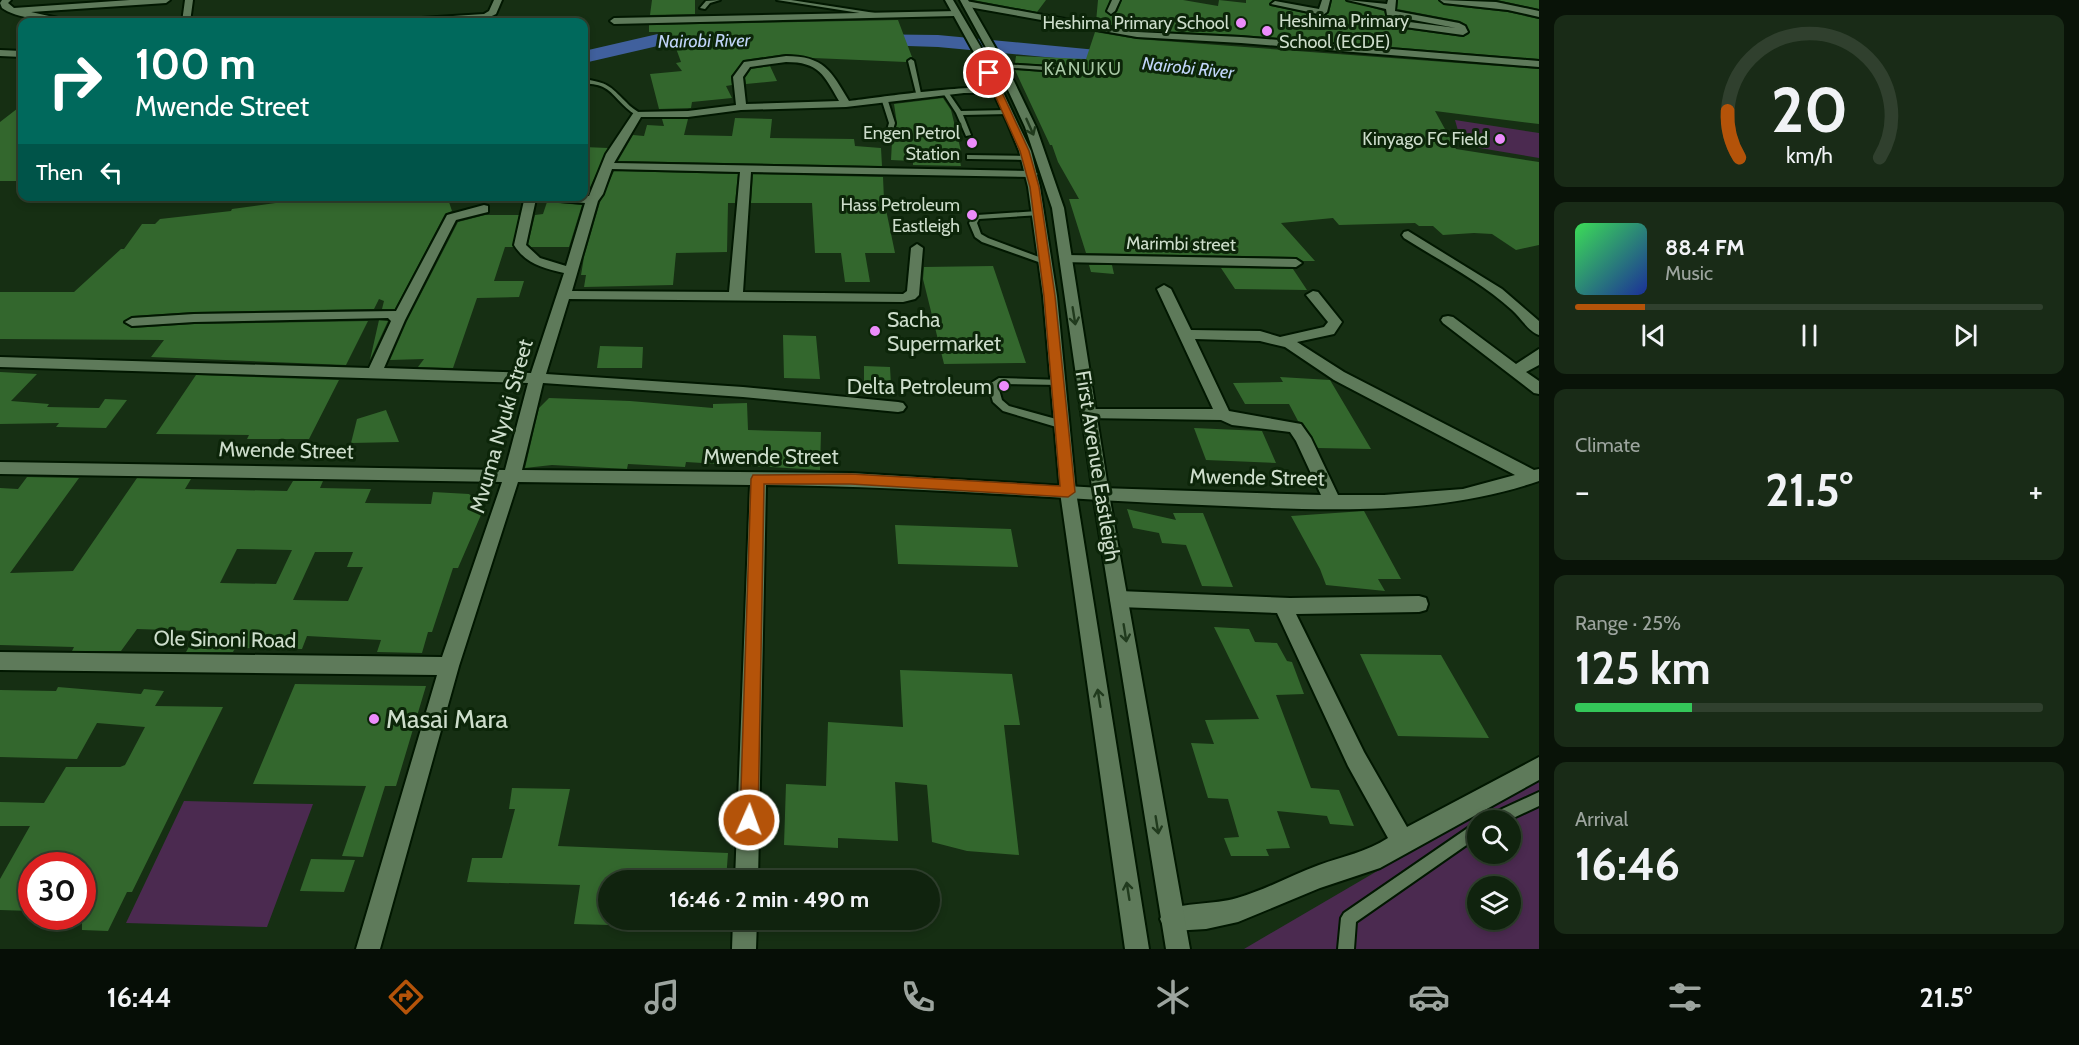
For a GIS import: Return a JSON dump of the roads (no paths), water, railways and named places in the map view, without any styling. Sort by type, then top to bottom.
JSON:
[{"type":"street","points":[[7,0],[4,3],[6,8],[45,18]]},
{"type":"street","points":[[13,11],[166,0]]},
{"type":"street","points":[[187,18],[189,0]]},
{"type":"street","points":[[474,18],[493,12],[498,0]]},
{"type":"street","name":"First Avenue Eastleigh","points":[[949,0],[972,39],[993,59],[998,90],[1032,174],[1059,382],[1068,492],[1137,949]]},
{"type":"street","points":[[1111,11],[1116,0]]},
{"type":"street","points":[[1275,4],[1323,12],[1326,2],[1303,0]]},
{"type":"street","points":[[1351,0],[1391,3],[1389,11],[1393,14],[1456,25],[1462,28],[1463,33],[1386,22]]},
{"type":"street","points":[[1444,0],[1539,14]]},
{"type":"street","points":[[1482,0],[1495,2],[1506,8]]},
{"type":"street","points":[[965,2],[1151,38],[1194,41],[1241,40],[1539,64]]},
{"type":"street","name":"First Avenue Eastleigh","points":[[965,2],[986,38],[993,59],[1050,176],[1066,260],[1101,494],[1178,949]]},
{"type":"street","points":[[614,21],[956,13]]},
{"type":"street","points":[[0,53],[18,54]]},
{"type":"street","points":[[741,107],[738,77],[747,64],[790,60],[807,60],[822,68],[846,104]]},
{"type":"street","points":[[638,114],[688,114],[741,107],[846,104],[964,90],[998,90]]},
{"type":"street","name":"Mvuma Nyuki Street","points":[[368,949],[449,666],[512,476],[537,378],[592,200],[612,154],[638,114]]},
{"type":"street","points":[[607,166],[1032,174]]},
{"type":"street","points":[[736,295],[746,168]]},
{"type":"street","points":[[588,200],[592,200]]},
{"type":"street","points":[[530,201],[520,245],[524,252],[535,260],[570,272]]},
{"type":"street","points":[[375,372],[398,320],[451,218],[484,209]]},
{"type":"street","points":[[1408,235],[1515,304],[1539,330]]},
{"type":"street","points":[[564,295],[903,298],[914,292],[917,248]]},
{"type":"street","name":"Marimbi street","points":[[1066,260],[1296,264]]},
{"type":"street","points":[[1164,289],[1223,415]]},
{"type":"street","points":[[1281,341],[1329,331],[1335,322],[1313,295]]},
{"type":"street","points":[[132,322],[194,318],[391,314],[398,320]]},
{"type":"street","points":[[1448,320],[1539,389]]},
{"type":"street","points":[[1186,334],[1260,336],[1281,341],[1339,376],[1536,476]]},
{"type":"street","points":[[1516,371],[1536,360],[1539,354]]},
{"type":"street","points":[[0,362],[537,378],[742,392],[898,407]]},
{"type":"street","points":[[1089,414],[1223,415],[1294,428],[1303,438],[1333,501]]},
{"type":"street","name":"Mwende Street","points":[[0,468],[851,479],[1101,494],[1384,502],[1463,495],[1536,476]]},
{"type":"street","points":[[747,870],[758,479]]},
{"type":"street","points":[[1119,599],[1290,606],[1419,604]]},
{"type":"street","points":[[1290,606],[1286,612],[1287,617],[1356,759],[1402,842]]},
{"type":"street","name":"Ole Sinoni Road","points":[[0,661],[449,666]]},
{"type":"street","points":[[1172,919],[1206,917],[1238,910],[1320,876],[1380,857],[1402,842],[1539,768]]},
{"type":"street","points":[[744,949],[745,930]]},
{"type":"lane","points":[[703,9],[708,2],[717,0]]},
{"type":"lane","points":[[780,0],[889,15]]},
{"type":"lane","points":[[993,59],[1083,71]]},
{"type":"lane","points":[[911,61],[920,97]]},
{"type":"lane","points":[[588,82],[605,84],[614,90],[626,107],[638,114]]},
{"type":"lane","points":[[946,93],[959,113],[968,135]]},
{"type":"lane","points":[[885,101],[892,123],[887,140]]},
{"type":"lane","points":[[959,113],[1008,112]]},
{"type":"lane","points":[[969,157],[1027,158]]},
{"type":"lane","points":[[1038,213],[977,217],[973,223],[981,238],[1044,262]]},
{"type":"lane","points":[[1059,382],[999,381],[993,385],[998,402],[1006,409],[1062,425]]},
{"type":"lane","points":[[1515,810],[1539,799]]},
{"type":"lane","points":[[1346,949],[1349,918],[1467,836]]},
{"type":"waterway","name":"Nairobi River","points":[[588,56],[662,39],[723,40]]},
{"type":"waterway","name":"Nairobi River","points":[[855,40],[938,41],[1139,60]]},
{"type":"place","name":"Heshima Primary School","points":[[1241,23]]},
{"type":"place","name":"Heshima Primary School (ECDE)","points":[[1267,31]]},
{"type":"place","name":"Kinyago FC Field","points":[[1500,139]]},
{"type":"place","name":"Engen Petrol Station","points":[[972,143]]},
{"type":"place","name":"Hass Petroleum Eastleigh","points":[[972,215]]},
{"type":"place","name":"Sacha Supermarket","points":[[875,331]]},
{"type":"place","name":"Delta Petroleum","points":[[1004,386]]},
{"type":"place","name":"Masai Mara","points":[[374,719]]},
{"type":"district","name":"KANUKU","points":[[1083,69]]}]
